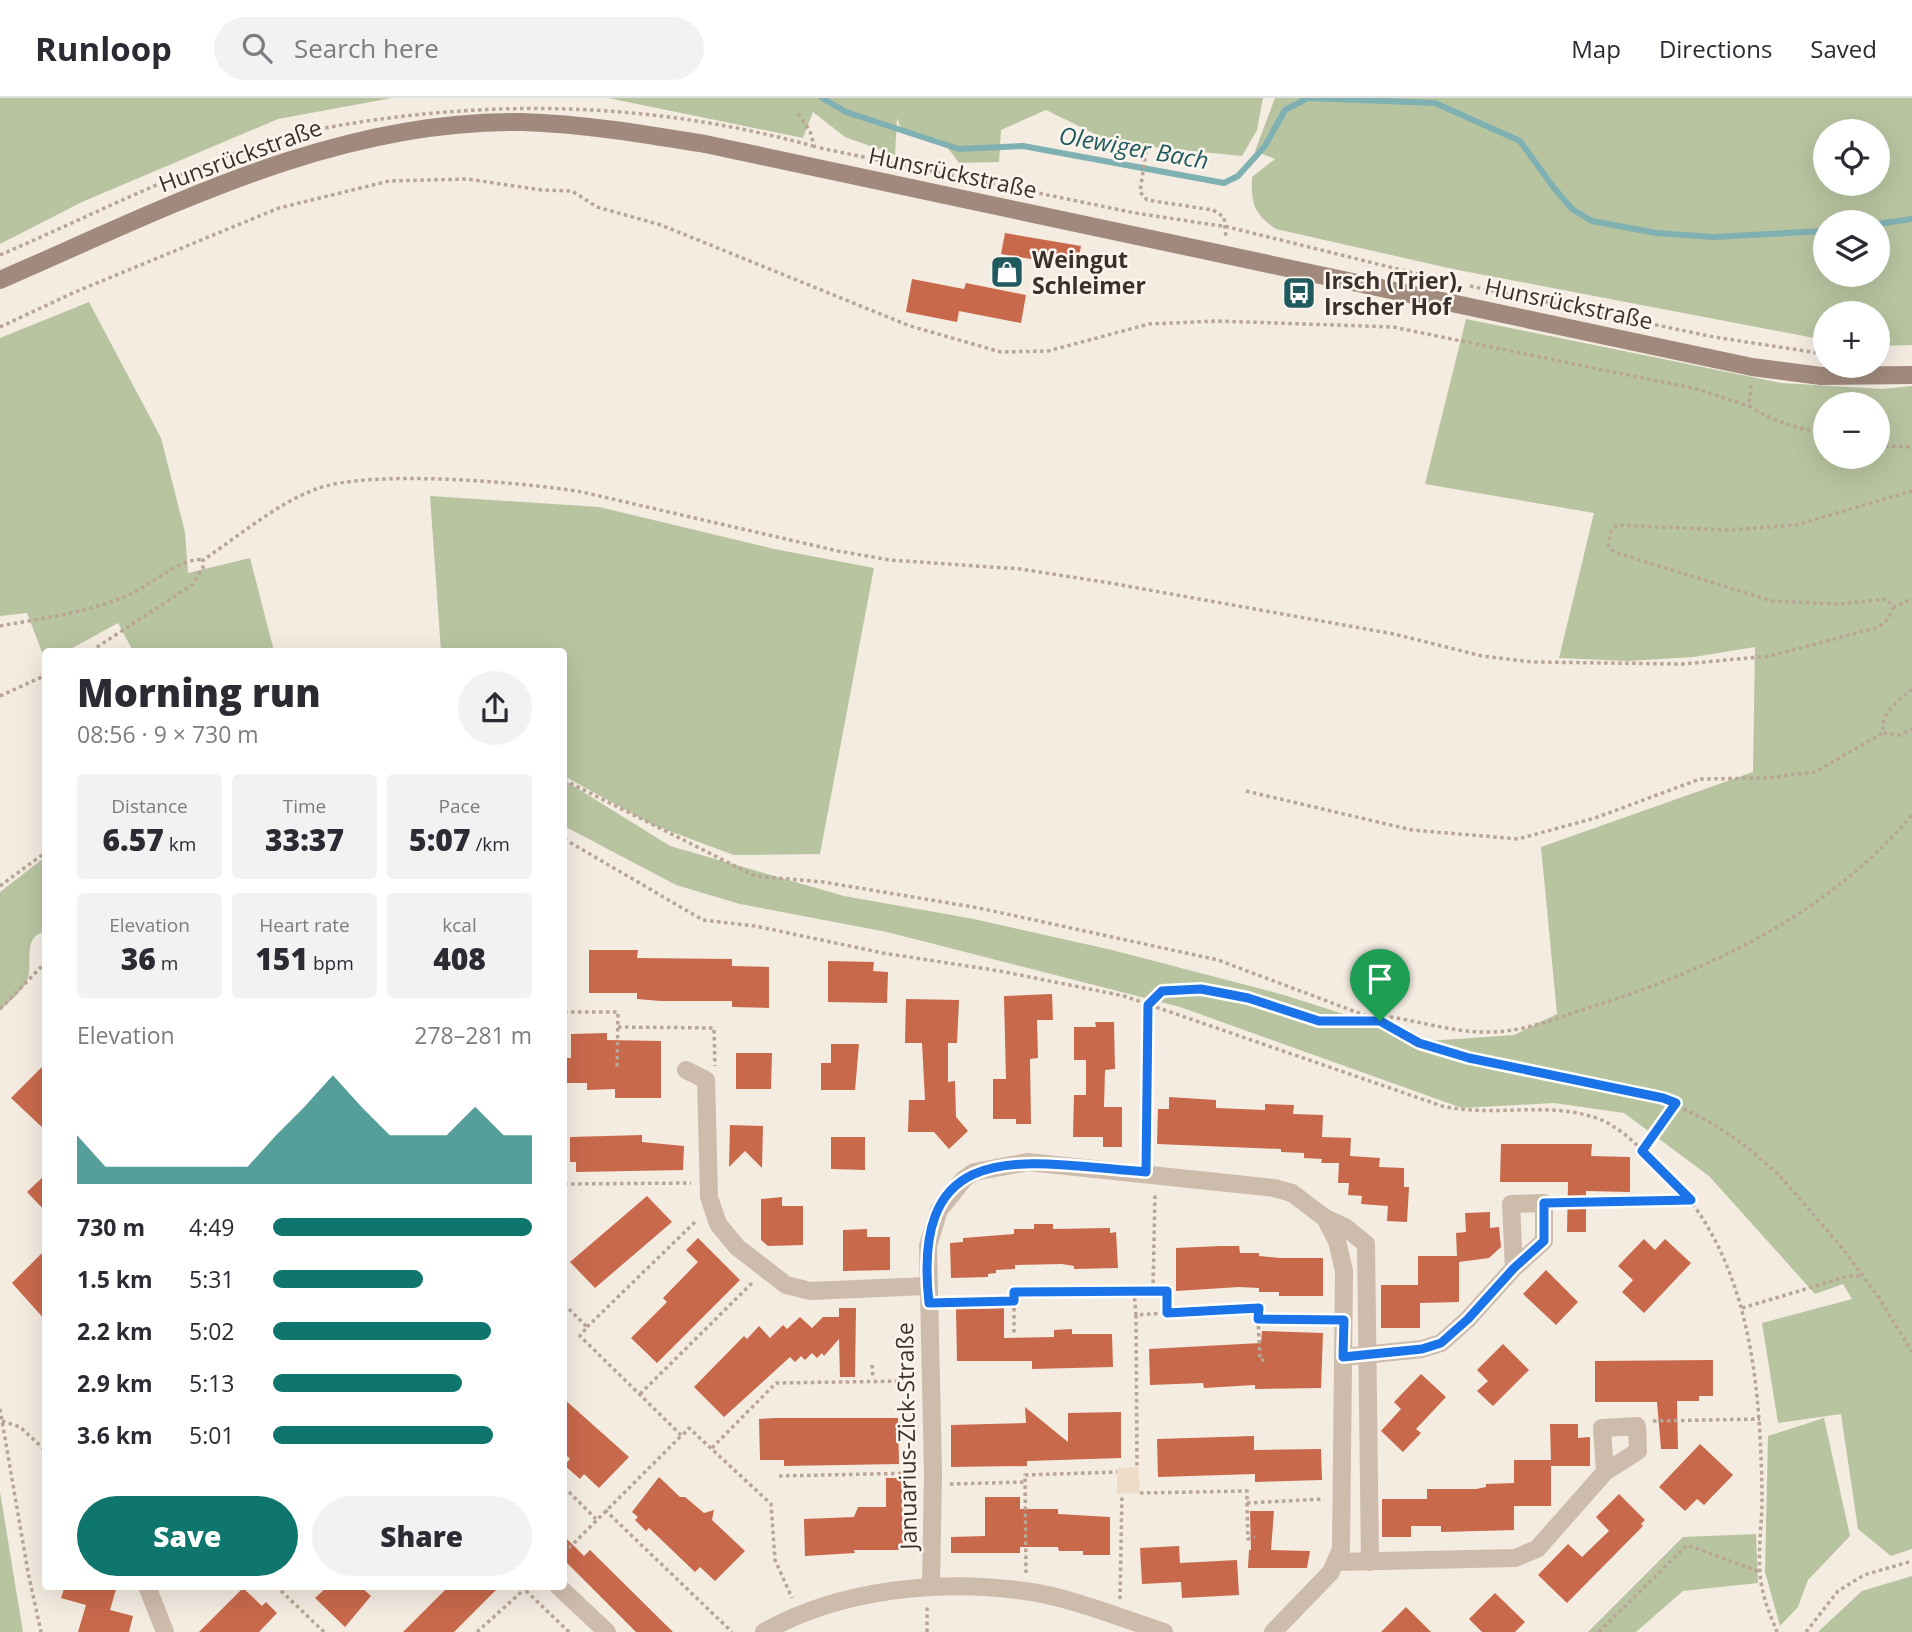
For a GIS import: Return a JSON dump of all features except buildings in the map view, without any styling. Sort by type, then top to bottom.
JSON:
[{"type":"main road","name":"Hunsrückstraße","points":[[0,280],[242,176],[326,149],[397,132],[520,122],[580,126],[705,145],[1752,367],[1821,376],[1912,375]]},
{"type":"street","points":[[686,1070],[706,1080],[707,1183],[713,1216],[727,1236],[786,1285],[810,1291],[928,1294]]},
{"type":"street","name":"Januarius-Zick-Straße","points":[[931,1586],[928,1294],[931,1228],[939,1210],[955,1188],[974,1172],[1028,1162],[1274,1188],[1292,1193],[1366,1244],[1370,1562]]},
{"type":"street","points":[[1343,1357],[1422,1349],[1441,1343],[1544,1241],[1544,1203],[1511,1204],[1514,1268]]},
{"type":"street","name":"Januarius-Zick-Straße","points":[[1273,1632],[1331,1572],[1341,1549],[1344,1500],[1343,1260],[1325,1218]]},
{"type":"street","points":[[1336,1562],[1515,1559],[1536,1549],[1605,1472],[1637,1451],[1637,1426],[1602,1428],[1605,1472]]},
{"type":"street","points":[[764,1632],[802,1615],[881,1593],[931,1586],[1026,1591],[1164,1632]]},
{"type":"street","points":[[148,1590],[164,1632]]},
{"type":"street","points":[[562,1590],[607,1632]]},
{"type":"path","points":[[798,114],[810,131],[815,147],[813,167]]},
{"type":"path","points":[[1146,151],[1139,181],[1140,192],[1147,200],[1213,210],[1224,217],[1228,227],[1224,254]]},
{"type":"path","points":[[0,327],[75,292],[279,208],[389,181],[467,179],[542,190],[572,191],[597,207],[661,225],[910,326],[1000,352],[1048,351],[1149,324],[1217,321],[1393,327],[1697,389],[1749,406],[1773,421],[1791,428],[1813,431]]},
{"type":"path","points":[[1749,406],[1752,367]]},
{"type":"path","points":[[1890,446],[1912,447]]},
{"type":"path","points":[[0,626],[108,602],[131,594],[191,559],[203,560],[314,489],[357,482],[404,480],[571,490],[838,551],[890,560],[1020,569],[1110,583],[1394,634],[1482,656],[1532,662],[1671,664],[1770,656],[1879,626],[1889,618],[1893,608],[1912,598]]},
{"type":"path","points":[[1893,608],[1887,599],[1839,604],[1772,601],[1622,556],[1608,545],[1611,531],[1617,525],[1728,530],[1796,525],[1912,491]]},
{"type":"path","points":[[96,648],[192,585],[203,568],[203,560]]},
{"type":"path","points":[[0,696],[42,677]]},
{"type":"path","points":[[1883,733],[1885,714],[1912,689]]},
{"type":"path","points":[[1246,791],[1412,831],[1518,839],[1595,818],[1700,779],[1815,772],[1883,733],[1900,735],[1912,729]]},
{"type":"path","points":[[567,781],[755,876],[823,882],[979,908],[1218,960],[1380,1021],[1419,1043],[1469,1058],[1648,1094],[1676,1103],[1715,1125],[1765,1162],[1827,1228],[1863,1276],[1912,1352]]},
{"type":"path","points":[[1153,1291],[1148,1005],[1162,991],[1201,989],[1248,998],[1319,1021],[1380,1021],[1390,1017],[1451,1028],[1506,1031],[1530,1026],[1658,986],[1742,947],[1818,902],[1912,815]]},
{"type":"path","points":[[567,841],[703,920],[755,926],[883,953],[1000,971],[1124,996],[1186,1015],[1442,1106],[1472,1111],[1532,1108],[1581,1114],[1616,1127],[1691,1200],[1708,1227],[1739,1293],[1760,1419],[1763,1591],[1777,1632]]},
{"type":"path","points":[[0,886],[42,855]]},
{"type":"path","points":[[0,1009],[42,966]]},
{"type":"path","points":[[567,1012],[618,1012],[617,1069]]},
{"type":"path","points":[[618,1027],[714,1028],[715,1077]]},
{"type":"path","points":[[1642,1151],[1676,1103]]},
{"type":"path","points":[[567,1184],[707,1183]]},
{"type":"path","points":[[1544,1203],[1691,1200]]},
{"type":"path","points":[[682,1436],[580,1336],[711,1206]]},
{"type":"path","points":[[640,1394],[765,1270]]},
{"type":"path","points":[[1742,1308],[1849,1276],[1863,1276]]},
{"type":"path","points":[[1134,1291],[1137,1467]]},
{"type":"path","points":[[1014,1335],[1014,1292],[1167,1291],[1167,1313]]},
{"type":"path","points":[[928,1294],[1014,1301]]},
{"type":"path","points":[[567,1307],[587,1327]]},
{"type":"path","points":[[1136,1315],[1259,1308],[1260,1360],[1265,1360]]},
{"type":"path","points":[[1258,1319],[1344,1320]]},
{"type":"path","points":[[872,1365],[873,1379]]},
{"type":"path","points":[[711,1448],[776,1383],[873,1379],[907,1381],[920,1393]]},
{"type":"path","points":[[0,1409],[27,1572],[41,1632]]},
{"type":"path","points":[[1637,1426],[1637,1422],[1760,1419]]},
{"type":"path","points":[[2,1421],[20,1427],[42,1447]]},
{"type":"path","points":[[567,1550],[689,1428],[771,1504],[775,1560],[802,1615]]},
{"type":"path","points":[[1026,1591],[1025,1475],[1116,1472]]},
{"type":"path","points":[[779,1476],[1025,1482]]},
{"type":"path","points":[[567,1490],[596,1519]]},
{"type":"path","points":[[1140,1493],[1247,1491],[1248,1539],[1255,1537]]},
{"type":"path","points":[[1120,1617],[1122,1494]]},
{"type":"path","points":[[1247,1503],[1344,1500]]},
{"type":"path","points":[[605,1510],[732,1632]]},
{"type":"path","points":[[1600,1632],[1687,1545],[1761,1572]]},
{"type":"path","points":[[1806,1632],[1838,1591],[1864,1574],[1912,1562]]},
{"type":"path","points":[[928,1632],[926,1616],[931,1586]]},
{"type":"path","points":[[280,1590],[324,1632]]},
{"type":"path","points":[[477,1632],[521,1590]]},
{"type":"path","points":[[527,1590],[569,1632]]},
{"type":"green space","points":[[0,98],[392,98],[278,119],[82,202],[0,244]]},
{"type":"green space","points":[[608,98],[1263,98],[1257,130],[1242,156],[1113,143],[1046,110],[1001,130],[999,162],[959,163],[942,140],[901,129],[897,118],[895,155],[845,137],[813,112],[803,138]]},
{"type":"green space","points":[[1275,98],[1912,98],[1912,345],[1890,346],[1890,301],[1813,301],[1813,338],[1453,269],[1276,229],[1255,208],[1252,186],[1252,177],[1275,159],[1255,151]]},
{"type":"green space","points":[[89,302],[161,438],[185,532],[188,573],[250,558],[273,648],[131,648],[118,623],[72,648],[42,648],[42,652],[27,613],[0,616],[0,338]]},
{"type":"green space","points":[[1466,319],[1781,383],[1882,389],[1912,386],[1912,1549],[1891,1556],[1858,1529],[1841,1414],[1778,1423],[1762,1323],[1852,1299],[1843,1284],[1815,1294],[1709,1176],[1624,1113],[1554,1103],[1462,1108],[1180,1007],[887,932],[740,904],[676,885],[567,828],[567,782],[670,846],[844,896],[974,919],[1112,950],[1284,995],[1428,1041],[1514,1035],[1557,1014],[1541,847],[1753,772],[1755,647],[1694,657],[1628,661],[1559,658],[1594,513],[1425,484]]},
{"type":"green space","points":[[430,496],[599,507],[774,549],[874,568],[820,854],[734,855],[653,825],[567,778],[567,648],[441,648]]},
{"type":"green space","points":[[42,859],[42,933],[33,939],[31,945],[29,974],[25,985],[0,1010],[0,892]]},
{"type":"green space","points":[[1824,1418],[1850,1536],[1808,1580],[1798,1607],[1780,1626],[1765,1572],[1768,1436]]},
{"type":"green space","points":[[0,1492],[23,1632],[0,1632]]},
{"type":"green space","points":[[1756,1534],[1758,1583],[1683,1591],[1636,1632],[1588,1632],[1683,1537]]},
{"type":"green space","points":[[1912,1576],[1912,1632],[1818,1632],[1862,1591]]},
{"type":"shaded area","points":[[1138,1467],[1140,1493],[1117,1494],[1117,1468]]},
{"type":"waterway","name":"Olewiger Bach","points":[[822,98],[846,112],[959,149],[1023,146],[1224,183],[1238,176],[1265,146],[1285,110],[1308,98],[1435,103],[1520,141],[1572,209],[1592,221],[1656,233],[1713,237],[1813,232]]},
{"type":"waterway","name":"Olewiger Bach","points":[[1890,222],[1912,219]]},
{"type":"place","name":"Weingut Schleimer","points":[[1007,272]]},
{"type":"place","name":"Irsch (Trier), Irscher Hof","points":[[1299,293]]},
{"type":"route","points":[[1201,989],[1248,998],[1319,1021],[1380,1021],[1419,1043],[1469,1058],[1648,1094],[1676,1103],[1642,1151],[1673,1179],[1691,1200],[1544,1203],[1544,1241],[1441,1343],[1422,1349],[1343,1357],[1344,1320],[1258,1319],[1259,1308],[1167,1313],[1167,1291],[1014,1292],[1014,1301],[929,1303],[928,1246],[931,1228],[939,1210],[955,1188],[974,1172],[1002,1164],[1028,1162],[1146,1172],[1148,1005],[1162,991],[1201,989]]}]
